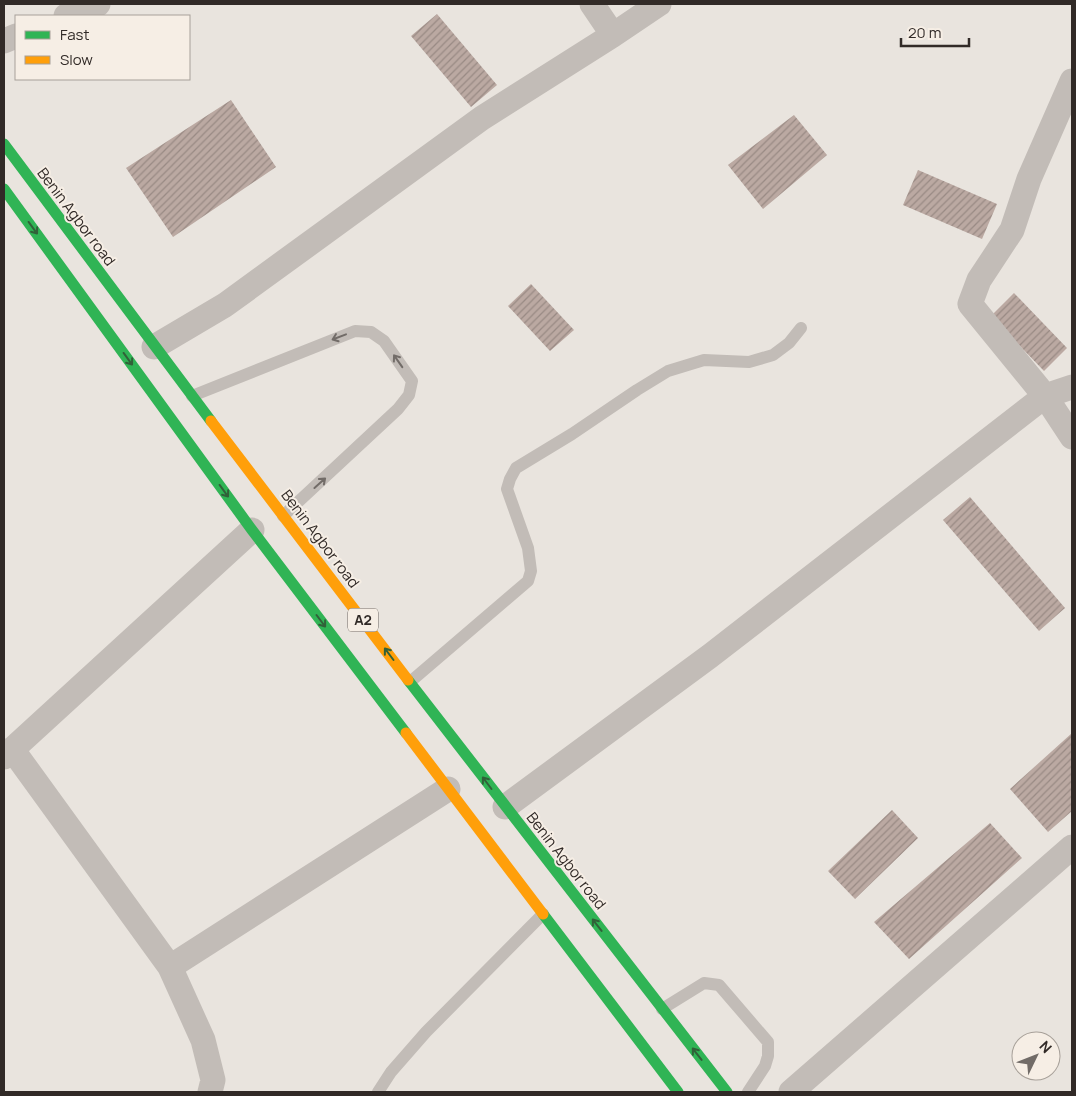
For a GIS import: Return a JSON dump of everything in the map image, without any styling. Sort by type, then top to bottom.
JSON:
[{"type":"highway","name":"Benin Agbor road","points":[[4,144],[154,348],[505,807],[727,1092]]},
{"type":"highway","name":"A2","points":[[4,189],[252,530],[543,914],[670,1090]]},
{"type":"street","points":[[69,15],[98,4]]},
{"type":"street","points":[[592,4],[613,35]]},
{"type":"street","points":[[154,348],[224,305],[482,118],[659,4]]},
{"type":"street","points":[[1072,81],[1029,179],[1012,230],[979,280],[970,304],[1045,396],[1072,437]]},
{"type":"street","points":[[505,807],[710,656],[1045,396],[1072,387]]},
{"type":"street","points":[[210,1092],[213,1080],[204,1040],[170,967],[8,753],[252,530]]},
{"type":"street","points":[[170,967],[448,789]]},
{"type":"street","points":[[791,1092],[1072,847]]},
{"type":"lane","points":[[410,682],[528,581],[531,571],[528,548],[507,489],[516,468],[668,371],[704,360],[749,362],[773,355],[789,343],[801,328]]},
{"type":"lane","points":[[192,396],[355,331],[371,332],[384,341],[412,381],[409,395],[398,409],[284,516]]},
{"type":"lane","points":[[378,1092],[391,1072],[426,1032],[543,914]]},
{"type":"lane","points":[[662,1009],[704,983],[719,985],[768,1042],[768,1056],[765,1066],[748,1092]]},
{"type":"building","points":[[437,14],[497,85],[471,107],[411,36]]},
{"type":"building","points":[[231,100],[276,167],[173,237],[126,168]]},
{"type":"building","points":[[794,115],[827,155],[763,209],[728,165]]},
{"type":"building","points":[[918,170],[997,204],[982,239],[903,205]]},
{"type":"building","points":[[531,284],[574,330],[550,351],[508,306]]},
{"type":"building","points":[[1014,293],[1067,348],[1044,371],[991,316]]},
{"type":"building","points":[[970,497],[1065,608],[1039,631],[943,520]]},
{"type":"building","points":[[1072,733],[1072,811],[1048,832],[1010,789]]},
{"type":"building","points":[[892,810],[918,838],[855,899],[828,871]]},
{"type":"building","points":[[990,823],[1022,858],[909,959],[874,922]]},
{"type":"traffic: fast","points":[[4,144],[211,421]]},
{"type":"traffic: fast","points":[[4,189],[252,530],[406,733]]},
{"type":"traffic: fast","points":[[408,680],[727,1092]]},
{"type":"traffic: fast","points":[[543,914],[678,1092]]},
{"type":"traffic: slow","points":[[211,421],[408,680]]},
{"type":"traffic: slow","points":[[406,733],[543,914]]}]
